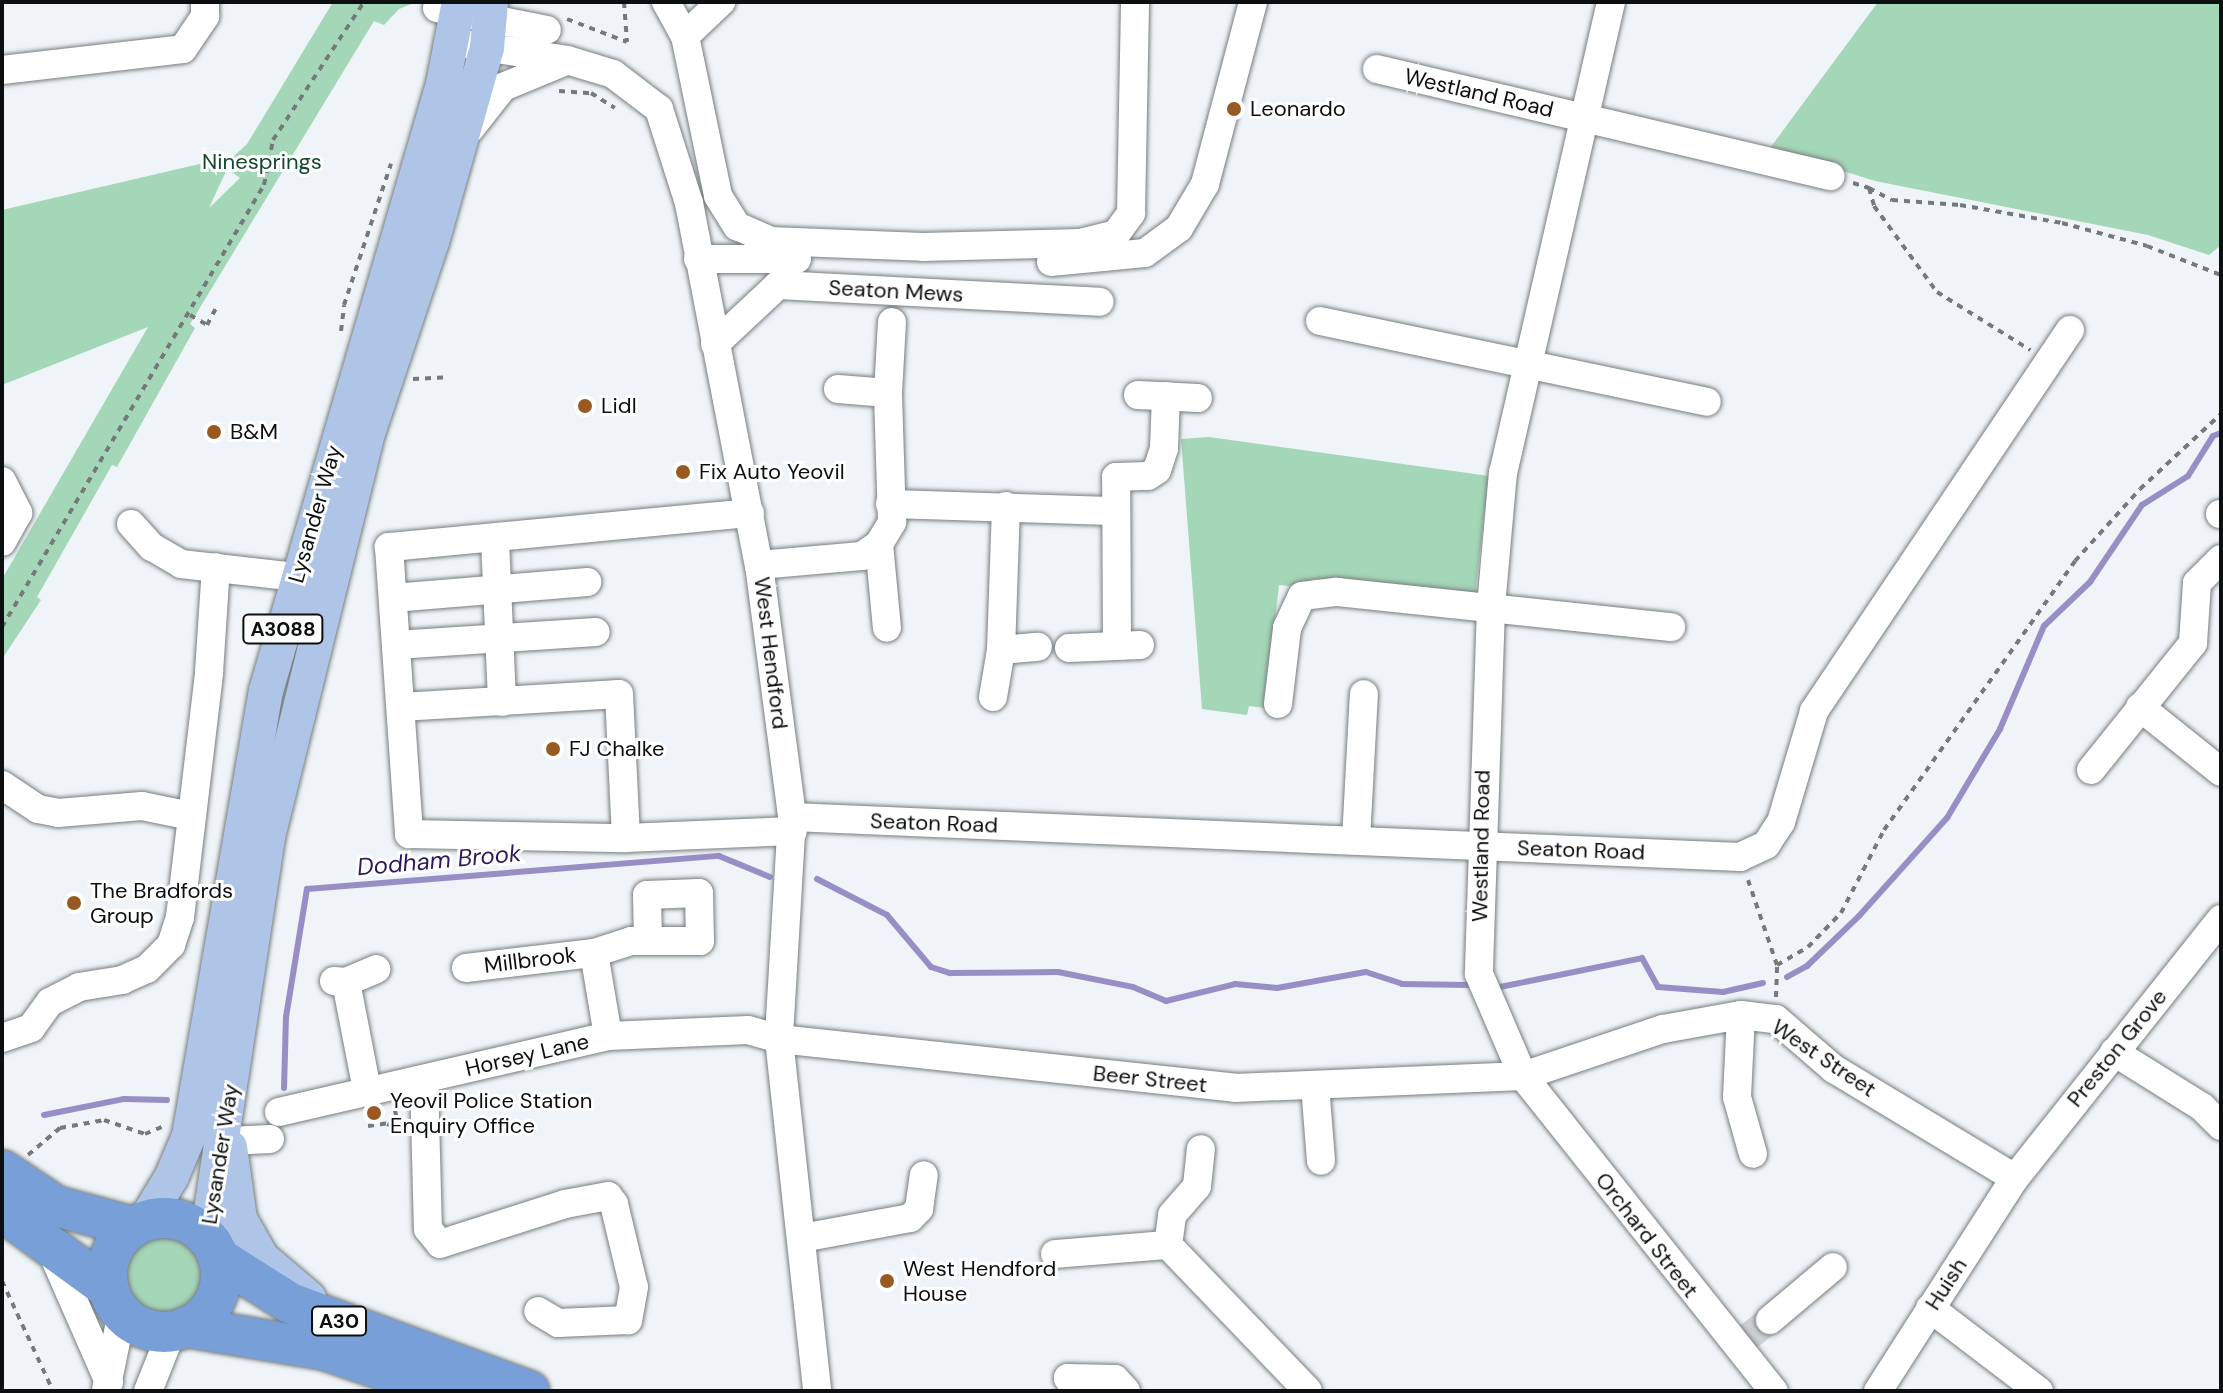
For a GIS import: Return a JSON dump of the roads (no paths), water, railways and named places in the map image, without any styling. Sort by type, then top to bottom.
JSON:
[{"type":"highway","points":[[4,1186],[56,1206],[139,1224],[172,1218],[213,1247],[216,1299],[179,1329],[140,1326],[116,1301],[52,1252],[4,1186]]},
{"type":"highway","points":[[116,1301],[111,1254],[139,1224]]},
{"type":"highway","name":"A30","points":[[213,1247],[290,1303],[529,1391]]},
{"type":"highway","name":"A30","points":[[179,1329],[325,1350],[445,1391]]},
{"type":"main road","name":"Lysander Way","points":[[213,1247],[268,837],[368,433],[459,145],[468,19]]},
{"type":"main road","name":"Lysander Way","points":[[139,1224],[172,1176],[189,1136],[266,691],[297,577],[468,19]]},
{"type":"main road","points":[[228,1136],[240,1219],[262,1258],[343,1323]]},
{"type":"street","points":[[2,70],[183,49],[205,16],[205,2]]},
{"type":"street","points":[[459,145],[503,87],[567,60],[552,23],[520,2]]},
{"type":"street","points":[[666,2],[685,36],[718,196],[737,226],[770,241],[829,247],[1080,243],[1116,234],[1131,213],[1135,2]]},
{"type":"street","points":[[685,36],[721,2]]},
{"type":"street","points":[[698,259],[1084,262],[1145,253],[1179,228],[1205,184],[1253,2]]},
{"type":"street","name":"Westland Road","points":[[1523,1076],[1479,974],[1479,846],[1491,607],[1503,472],[1581,116],[1611,2]]},
{"type":"street","points":[[468,19],[552,23]]},
{"type":"street","name":"West Hendford","points":[[468,19],[567,60],[613,74],[659,109],[689,203],[759,565],[792,824],[779,1039],[817,1391]]},
{"type":"street","name":"Westland Road","points":[[1377,69],[1581,116]]},
{"type":"street","points":[[1581,116],[1831,176]]},
{"type":"street","name":"Seaton Mews","points":[[715,344],[778,285],[1100,302]]},
{"type":"street","points":[[1320,321],[1707,402]]},
{"type":"street","points":[[759,565],[842,561],[862,556],[879,544],[892,522],[888,393],[892,322]]},
{"type":"street","name":"Seaton Road","points":[[401,707],[409,834],[626,838],[792,824],[1356,840],[1740,857],[1766,845],[1781,822],[1814,711],[2070,330]]},
{"type":"street","points":[[838,389],[888,393]]},
{"type":"street","points":[[1069,648],[1128,644],[1112,511],[1116,477],[1148,476],[1162,460],[1152,396],[1198,398]]},
{"type":"street","points":[[2,481],[18,513],[2,542]]},
{"type":"street","points":[[890,504],[1112,511]]},
{"type":"street","points":[[993,697],[1001,650],[1006,506]]},
{"type":"street","points":[[626,838],[619,694],[401,707],[389,547],[495,540],[750,513]]},
{"type":"street","points":[[131,524],[152,547],[181,564],[297,577]]},
{"type":"street","points":[[495,540],[502,702]]},
{"type":"street","points":[[879,544],[887,628]]},
{"type":"street","points":[[2091,770],[2193,643],[2197,583],[2221,559]]},
{"type":"street","points":[[2,1038],[31,1028],[50,1002],[79,987],[122,980],[147,969],[171,945],[180,917],[209,672],[216,567]]},
{"type":"street","points":[[393,598],[497,587],[587,582]]},
{"type":"street","points":[[1278,704],[1287,628],[1302,596],[1337,592],[1671,627]]},
{"type":"street","points":[[396,645],[596,632]]},
{"type":"street","points":[[1001,650],[1038,647]]},
{"type":"street","points":[[1356,840],[1364,694]]},
{"type":"street","points":[[2140,707],[2221,772]]},
{"type":"street","points":[[2,785],[38,809],[58,813],[129,806],[191,816]]},
{"type":"street","name":"Preston Grove","points":[[2015,1178],[2221,919]]},
{"type":"street","name":"Millbrook","points":[[466,968],[510,949],[594,953],[640,941]]},
{"type":"street","name":"Millbrook","points":[[594,953],[608,1036]]},
{"type":"street","points":[[367,1090],[340,982],[376,969]]},
{"type":"street","points":[[1741,1015],[1737,1097],[1753,1154]]},
{"type":"street","name":"West Street","points":[[1523,1076],[1663,1029],[1741,1015],[1776,1019],[1834,1069],[2015,1178]]},
{"type":"street","name":"Horsey Lane","points":[[279,1112],[608,1036],[748,1030],[779,1039]]},
{"type":"street","name":"Beer Street","points":[[779,1039],[1235,1088],[1523,1076]]},
{"type":"street","points":[[2114,1052],[2202,1107],[2221,1126]]},
{"type":"street","name":"Orchard Street","points":[[1523,1076],[1751,1335],[1774,1391]]},
{"type":"street","points":[[424,1079],[428,1229],[440,1244],[565,1204],[608,1196],[614,1204],[634,1287],[628,1320],[558,1323],[538,1311]]},
{"type":"street","points":[[1315,1085],[1321,1161]]},
{"type":"street","points":[[228,1136],[270,1139]]},
{"type":"street","points":[[1168,1245],[1172,1215],[1197,1186],[1201,1149]]},
{"type":"street","points":[[802,1238],[910,1218],[919,1209],[924,1175]]},
{"type":"street","name":"Huish","points":[[1878,1391],[2015,1178]]},
{"type":"street","points":[[1055,1254],[1168,1245]]},
{"type":"street","points":[[1168,1245],[1308,1391]]},
{"type":"street","points":[[52,1252],[107,1387]]},
{"type":"street","points":[[1751,1335],[1833,1267]]},
{"type":"street","points":[[107,1387],[116,1301]]},
{"type":"street","points":[[1930,1308],[2036,1389]]},
{"type":"street","points":[[148,1391],[179,1329]]},
{"type":"street","points":[[1077,1391],[1068,1378],[1115,1379],[1126,1391]]},
{"type":"waterway","points":[[1787,977],[1807,966],[1859,916],[1947,818],[2000,729],[2044,626],[2090,582],[2142,505],[2188,476],[2213,436],[2221,433]]},
{"type":"waterway","name":"Dodham Brook","points":[[284,1088],[286,1017],[307,889],[719,856],[770,877]]},
{"type":"waterway","name":"Dodham Brook","points":[[817,879],[887,915],[931,967],[950,973],[1058,972],[1133,987],[1166,1001],[1235,984],[1277,988],[1366,972],[1402,984],[1468,985]]},
{"type":"waterway","points":[[1500,987],[1642,958],[1658,987],[1723,992],[1763,983]]},
{"type":"waterway","points":[[44,1115],[124,1099],[167,1100]]},
{"type":"tunnel","points":[[1748,1337],[1770,1320]]},
{"type":"place","name":"Leonardo","points":[[1234,109]]},
{"type":"place","name":"Lidl","points":[[585,406]]},
{"type":"place","name":"B&M","points":[[214,432]]},
{"type":"place","name":"Fix Auto Yeovil","points":[[683,472]]},
{"type":"place","name":"FJ Chalke","points":[[553,749]]},
{"type":"place","name":"The Bradfords Group","points":[[74,903]]},
{"type":"place","name":"Yeovil Police Station Enquiry Office","points":[[374,1113]]},
{"type":"place","name":"West Hendford House","points":[[887,1281]]},
{"type":"park label","name":"Ninesprings","points":[[262,162]]}]
